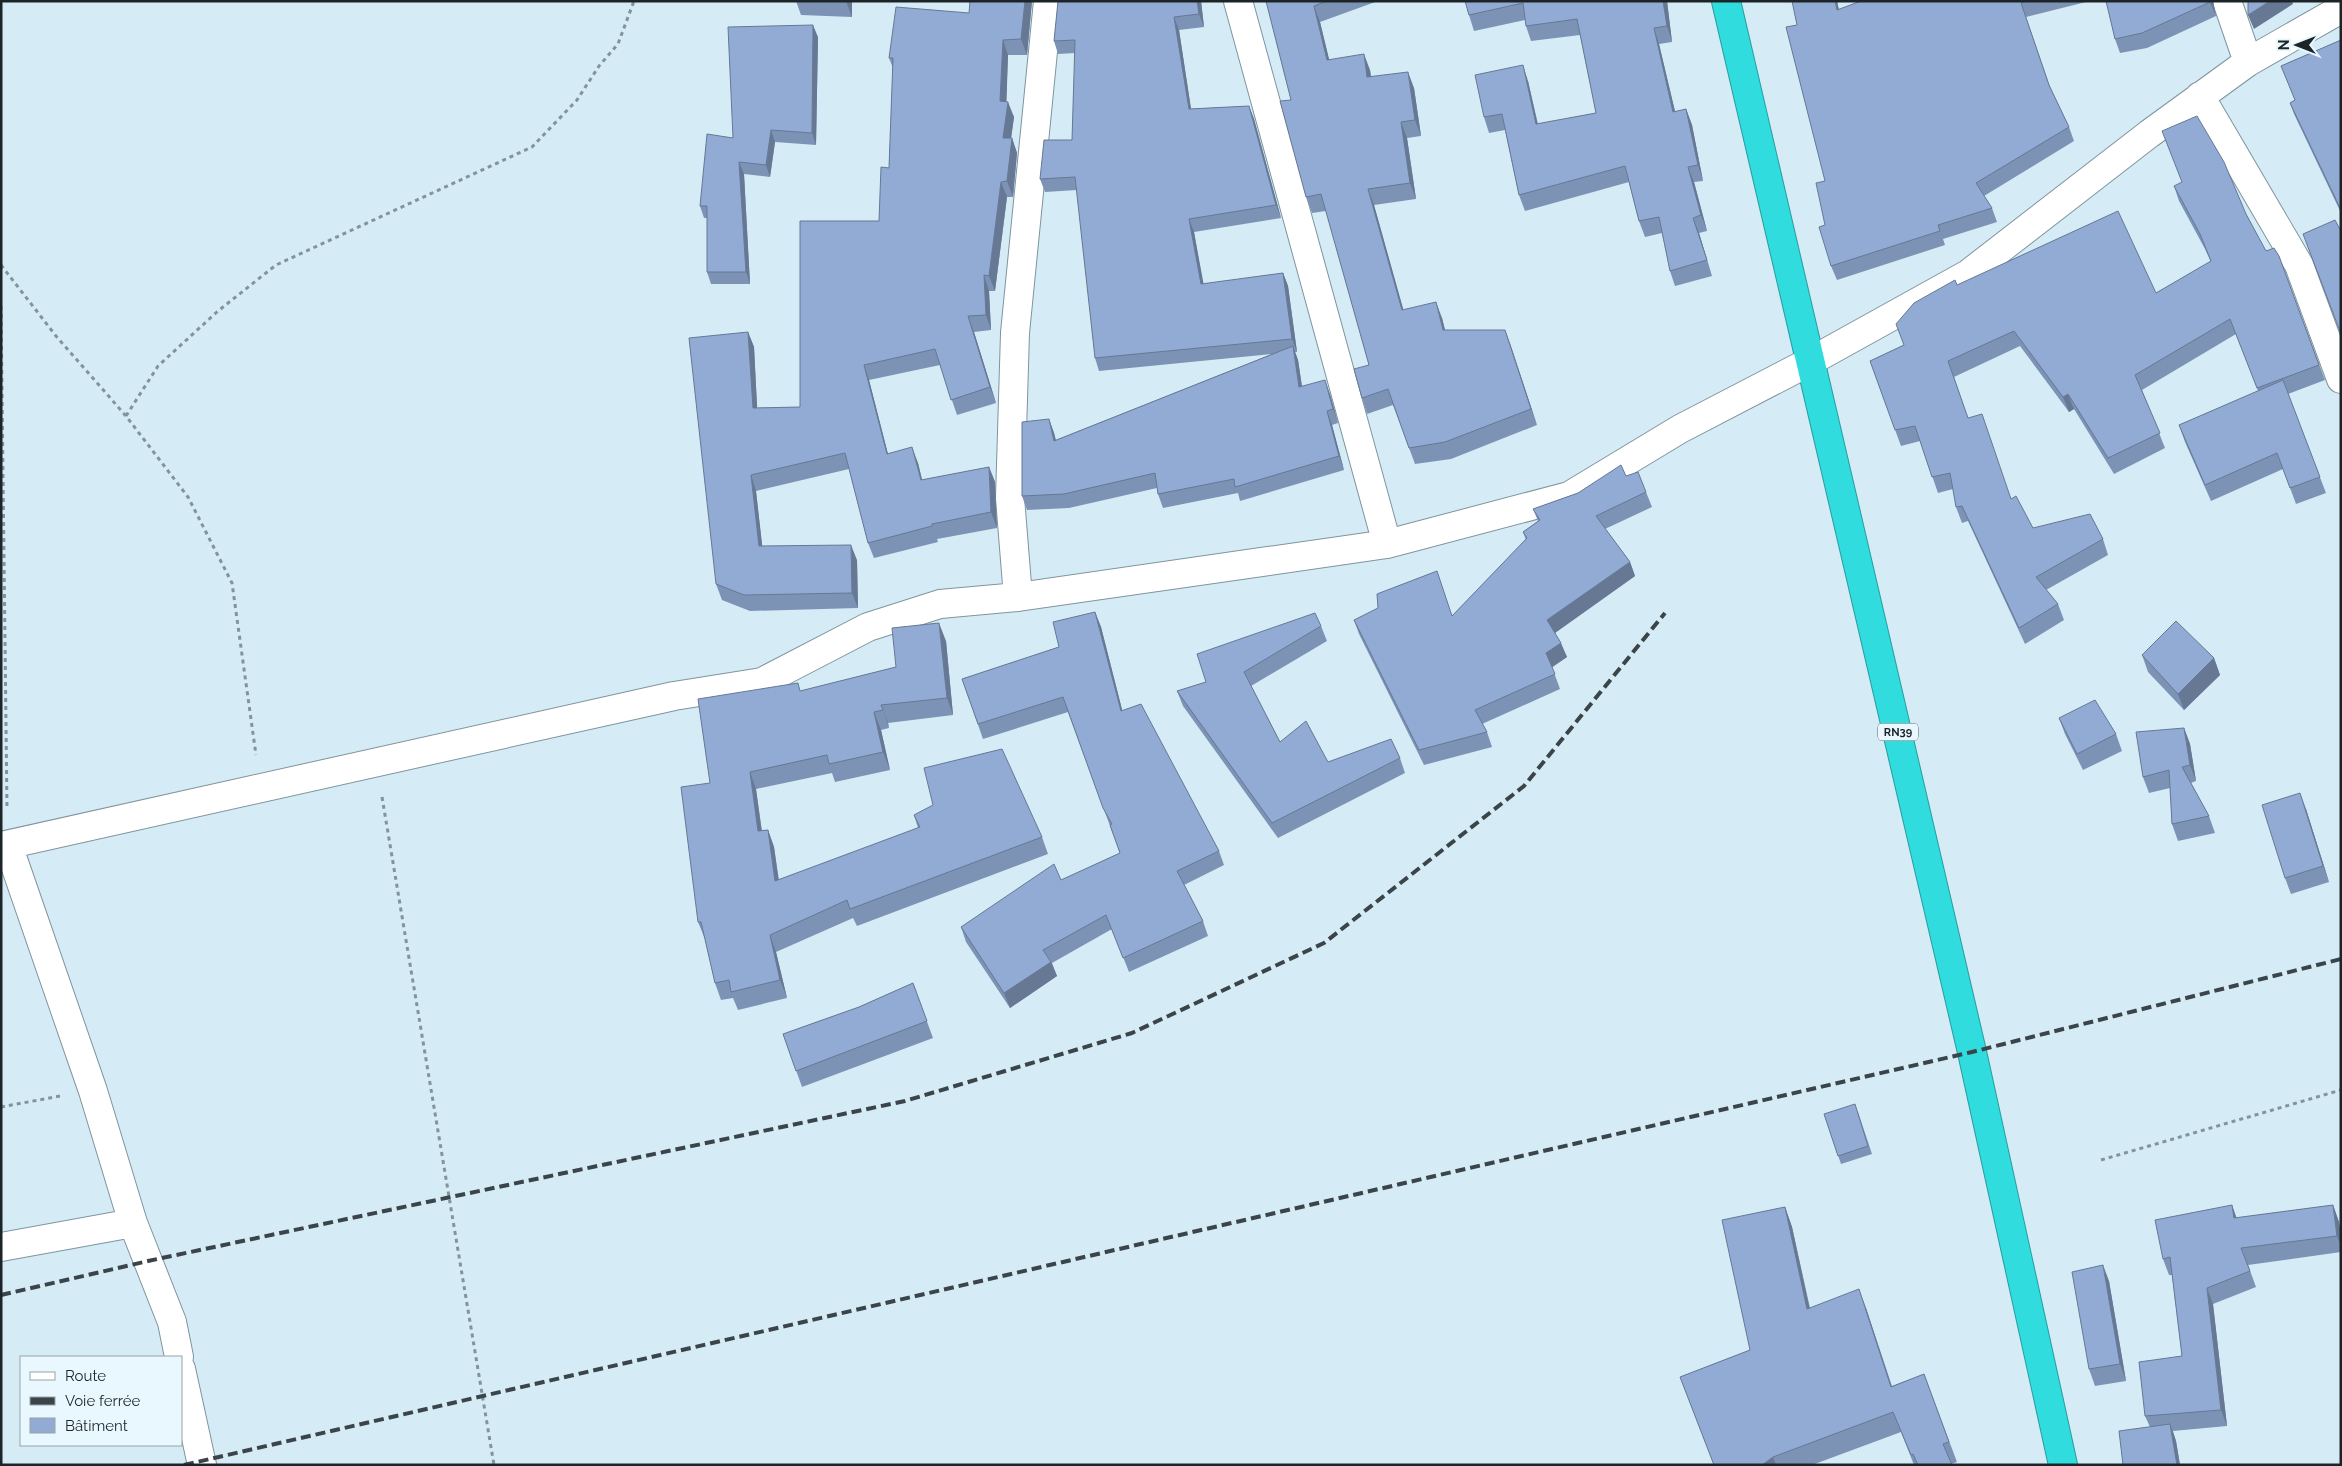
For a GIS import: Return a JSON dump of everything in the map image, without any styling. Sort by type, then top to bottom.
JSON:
[{"type":"highway","name":"RN39","points":[[1726,1],[1812,361],[1972,1052],[2063,1465]]},
{"type":"street","points":[[1018,597],[1010,498],[1015,333],[1048,1]]},
{"type":"street","points":[[1238,1],[1387,544]]},
{"type":"street","points":[[2227,1],[2248,62]]},
{"type":"street","points":[[179,1356],[172,1322],[133,1223],[93,1091],[5,846],[674,696],[762,682],[868,627],[940,604],[1018,597],[1387,544],[1569,496],[1680,429],[1812,361],[1968,274],[2200,96],[2248,62],[2341,9]]},
{"type":"street","points":[[2200,96],[2298,265],[2341,379]]},
{"type":"street","points":[[1,1247],[133,1223]]},
{"type":"street","points":[[182,1374],[202,1465]]},
{"type":"path","points":[[126,416],[158,366],[218,310],[276,265],[532,147],[577,100],[598,66],[618,44],[634,1]]},
{"type":"path","points":[[1,265],[56,336],[126,416],[188,497],[232,584],[261,788]]},
{"type":"path","points":[[1,306],[5,846]]},
{"type":"path","points":[[376,762],[494,1465]]},
{"type":"path","points":[[2101,1160],[2341,1090]]},
{"type":"path","points":[[1,1106],[93,1091]]},
{"type":"building","points":[[970,1],[1025,1],[1021,39],[1003,40],[1000,101],[1008,102],[1003,138],[1012,138],[1007,181],[1001,182],[989,276],[984,275],[986,315],[968,316],[990,387],[951,400],[935,349],[864,365],[887,454],[912,447],[921,480],[989,467],[991,512],[932,524],[932,526],[868,543],[845,453],[751,475],[759,546],[851,545],[852,593],[744,595],[716,584],[689,338],[748,332],[753,408],[800,407],[800,221],[879,221],[881,167],[889,168],[893,58],[889,58],[896,7],[969,13]]},
{"type":"building","points":[[1058,1],[1197,1],[1199,14],[1174,17],[1189,109],[1249,106],[1276,205],[1189,219],[1201,284],[1283,273],[1292,339],[1095,358],[1075,177],[1040,179],[1044,140],[1072,140],[1075,40],[1054,41]]},
{"type":"building","points":[[1266,1],[1327,1],[1314,6],[1327,60],[1364,54],[1367,77],[1408,72],[1415,120],[1401,122],[1410,183],[1368,189],[1402,310],[1436,302],[1443,330],[1505,330],[1531,409],[1445,442],[1409,448],[1388,389],[1362,398],[1354,369],[1369,365],[1321,194],[1306,197],[1280,101],[1291,100]]},
{"type":"building","points":[[1465,1],[1663,1],[1667,26],[1654,28],[1673,112],[1686,109],[1698,165],[1688,167],[1701,215],[1693,218],[1707,260],[1670,271],[1659,217],[1639,221],[1625,166],[1519,195],[1502,114],[1484,117],[1475,75],[1523,65],[1536,124],[1596,113],[1577,19],[1526,26],[1523,3],[1469,15]]},
{"type":"building","points":[[1792,1],[1835,1],[1837,10],[1861,1],[2028,1],[2021,3],[2049,85],[2069,127],[1976,183],[1992,208],[1938,225],[1940,231],[1831,266],[1819,227],[1825,225],[1816,183],[1825,181],[1786,27],[1797,25]]},
{"type":"building","points":[[2106,1],[2210,2],[2142,33],[2115,39]]},
{"type":"building","points":[[2248,1],[2270,1],[2248,15]]},
{"type":"building","points":[[813,25],[812,133],[771,130],[766,165],[739,162],[746,272],[707,272],[707,206],[700,206],[707,134],[733,138],[728,27]]},
{"type":"building","points":[[2341,40],[2341,210],[2290,103],[2295,100],[2281,66]]},
{"type":"building","points":[[2197,116],[2224,162],[2246,214],[2266,251],[2274,248],[2279,256],[2319,365],[2257,388],[2230,319],[2135,375],[2160,433],[2108,458],[2068,394],[2063,397],[2014,331],[1948,361],[1968,418],[1982,414],[2011,499],[2016,496],[2033,528],[2090,514],[2103,539],[2036,577],[2058,604],[2019,628],[1962,506],[1956,507],[1950,473],[1932,477],[1915,426],[1895,430],[1870,361],[1904,345],[1896,324],[1914,303],[1955,280],[1957,285],[2118,211],[2156,293],[2211,261],[2200,234],[2174,186],[2182,182],[2162,131]]},
{"type":"building","points":[[2335,220],[2341,231],[2341,334],[2303,234]]},
{"type":"building","points":[[1293,346],[1299,387],[1325,380],[1333,409],[1327,411],[1339,456],[1235,487],[1234,479],[1158,494],[1155,473],[1064,494],[1022,496],[1022,422],[1049,419],[1054,441]]},
{"type":"building","points":[[2283,380],[2320,477],[2290,488],[2277,453],[2205,485],[2179,425]]},
{"type":"building","points":[[1621,465],[1626,476],[1638,472],[1646,492],[1596,516],[1630,562],[1547,620],[1561,643],[1546,653],[1555,674],[1475,710],[1487,732],[1419,750],[1354,620],[1378,608],[1377,594],[1437,571],[1452,616],[1527,538],[1523,532],[1540,520],[1533,509],[1578,493]]},
{"type":"building","points":[[1095,612],[1121,711],[1141,704],[1219,851],[1177,871],[1203,921],[1123,958],[1106,915],[1043,950],[1051,962],[1004,993],[961,927],[1054,864],[1061,880],[1120,853],[1110,825],[1112,824],[1103,808],[1063,697],[978,724],[962,679],[1059,647],[1053,622]]},
{"type":"building","points":[[1315,613],[1321,626],[1244,672],[1280,742],[1306,721],[1328,762],[1391,739],[1400,758],[1272,823],[1177,691],[1206,682],[1197,654]]},
{"type":"building","points":[[2176,621],[2214,658],[2178,694],[2142,655]]},
{"type":"building","points":[[939,623],[947,698],[881,705],[883,710],[874,712],[883,752],[829,764],[827,755],[750,772],[758,831],[768,830],[775,881],[920,827],[914,815],[933,805],[924,768],[1002,749],[1042,837],[850,909],[847,900],[770,935],[780,980],[731,992],[729,980],[715,983],[701,922],[698,922],[681,787],[710,783],[698,699],[798,683],[800,691],[896,667],[892,628]]},
{"type":"building","points":[[2095,700],[2116,734],[2077,754],[2059,718]]},
{"type":"building","points":[[2184,728],[2190,765],[2182,767],[2209,816],[2172,824],[2169,770],[2143,777],[2136,732]]},
{"type":"building","points":[[2300,793],[2323,866],[2285,878],[2262,805]]},
{"type":"building","points":[[913,983],[927,1021],[796,1071],[783,1034],[859,1007]]},
{"type":"building","points":[[1855,1104],[1868,1146],[1838,1156],[1824,1114]]},
{"type":"building","points":[[2232,1205],[2234,1218],[2333,1205],[2337,1236],[2241,1248],[2250,1271],[2207,1288],[2221,1410],[2145,1416],[2139,1362],[2182,1356],[2170,1257],[2163,1259],[2155,1220]]},
{"type":"building","points":[[1785,1207],[1807,1309],[1859,1289],[1891,1387],[1924,1374],[1949,1442],[1943,1444],[1952,1465],[1918,1465],[1913,1454],[1911,1455],[1893,1412],[1773,1457],[1762,1465],[1714,1465],[1680,1377],[1750,1350],[1722,1220]]},
{"type":"building","points":[[2103,1265],[2120,1364],[2089,1369],[2072,1272]]},
{"type":"building","points":[[2170,1424],[2177,1465],[2123,1465],[2119,1431]]},
{"type":"railway","points":[[1,1295],[148,1261],[905,1101],[1132,1033],[1324,943],[1524,786],[1665,613]]},
{"type":"railway","points":[[184,1465],[1972,1052],[2341,959]]}]
